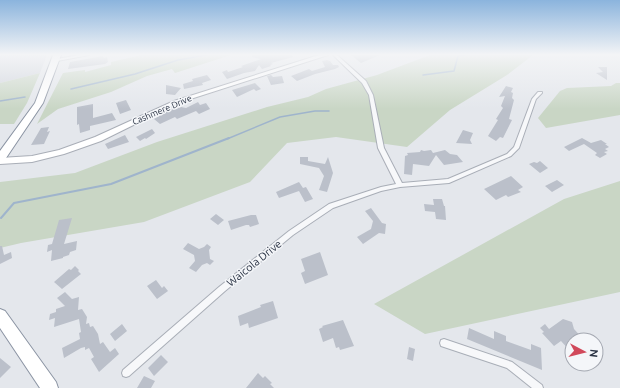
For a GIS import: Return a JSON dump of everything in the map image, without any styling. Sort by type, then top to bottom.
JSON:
[{"type":"highway","points":[[0,158],[36,107],[50,73]]},
{"type":"highway","points":[[0,316],[50,388]]},
{"type":"street","name":"Cashmere Drive","points":[[0,161],[32,159],[60,152],[98,139],[176,102],[268,73]]},
{"type":"street","points":[[354,73],[364,82],[371,95],[380,148],[400,185]]},
{"type":"street","name":"Waicola Drive","points":[[126,373],[222,289],[291,233],[330,206],[381,189],[400,185],[449,182],[508,155],[516,148],[534,99],[540,93]]},
{"type":"street","points":[[444,344],[510,365],[540,388]]},
{"type":"shaded area","points":[[0,73],[40,73],[0,83]]},
{"type":"green space","points":[[40,73],[27,103],[14,124],[0,124],[0,83]]},
{"type":"green space","points":[[63,73],[157,73],[147,76],[111,92],[58,109],[37,124]]},
{"type":"green space","points":[[382,73],[509,73],[450,110],[407,147],[336,137],[287,143],[250,182],[144,222],[0,248],[0,182],[75,173],[157,142],[267,107],[308,97],[326,89]]},
{"type":"green space","points":[[616,83],[620,83],[620,115],[546,128],[538,118],[560,91],[567,88],[611,86]]},
{"type":"green space","points":[[620,181],[620,292],[425,334],[374,304],[564,199]]},
{"type":"building","points":[[223,73],[244,73],[227,79]]},
{"type":"building","points":[[298,73],[319,73],[297,81],[291,76]]},
{"type":"building","points":[[596,73],[607,73],[607,80]]},
{"type":"building","points":[[207,75],[211,80],[202,83],[203,85],[184,89],[183,84],[193,81],[192,79]]},
{"type":"building","points":[[271,75],[273,77],[282,76],[284,83],[271,85],[267,76]]},
{"type":"building","points":[[255,83],[261,89],[256,91],[254,89],[237,97],[232,90]]},
{"type":"building","points":[[166,85],[181,88],[175,95],[166,94]]},
{"type":"building","points":[[506,86],[513,88],[511,92],[513,93],[512,98],[514,100],[509,119],[512,120],[503,138],[500,137],[496,141],[488,136],[498,120],[496,119],[503,108],[501,106],[505,96],[499,97]]},
{"type":"building","points":[[126,100],[131,110],[120,114],[116,103]]},
{"type":"building","points":[[198,102],[200,105],[206,103],[210,109],[199,114],[196,111],[177,119],[175,117],[160,124],[154,119],[175,107],[176,109],[181,107],[186,108]]},
{"type":"building","points":[[93,104],[93,118],[112,113],[116,120],[90,126],[90,130],[80,133],[79,124],[77,125],[77,107]]},
{"type":"building","points":[[49,127],[47,132],[50,131],[44,144],[31,145],[41,128]]},
{"type":"building","points":[[152,129],[155,133],[146,139],[145,138],[140,141],[136,137]]},
{"type":"building","points":[[463,130],[473,133],[470,140],[472,144],[456,143]]},
{"type":"building","points":[[125,135],[129,142],[108,149],[105,144]]},
{"type":"building","points":[[582,138],[591,143],[601,140],[609,147],[605,149],[608,151],[604,152],[607,154],[600,158],[595,155],[597,153],[584,144],[569,151],[564,147]]},
{"type":"building","points":[[421,150],[431,150],[433,153],[445,150],[450,154],[457,155],[463,162],[444,165],[436,155],[429,166],[413,164],[412,175],[404,174],[405,156],[408,155],[407,153],[420,152]]},
{"type":"building","points":[[300,157],[308,157],[308,161],[325,164],[328,157],[333,173],[327,192],[319,190],[324,176],[319,168],[300,164]]},
{"type":"building","points":[[540,161],[548,168],[540,173],[529,164]]},
{"type":"building","points":[[511,176],[523,187],[518,190],[521,192],[508,197],[506,195],[496,200],[484,189]]},
{"type":"building","points":[[557,180],[564,185],[552,192],[545,186]]},
{"type":"building","points":[[299,182],[303,188],[306,187],[313,199],[305,202],[299,191],[279,198],[276,192]]},
{"type":"building","points":[[433,199],[442,199],[445,206],[446,220],[436,219],[435,212],[425,211],[424,204],[434,205]]},
{"type":"building","points":[[371,208],[382,223],[386,224],[385,234],[379,233],[363,244],[357,237],[371,229],[373,221],[365,211]]},
{"type":"building","points":[[216,214],[224,220],[218,225],[210,219]]},
{"type":"building","points":[[256,215],[259,224],[250,227],[249,225],[246,225],[231,230],[228,221]]},
{"type":"building","points":[[72,218],[64,244],[77,241],[76,250],[70,252],[69,255],[63,258],[51,261],[52,250],[47,252],[48,245],[52,244],[59,220]]},
{"type":"building","points":[[188,243],[199,249],[207,244],[211,247],[209,250],[210,259],[214,261],[210,265],[207,263],[202,265],[196,272],[189,268],[195,261],[194,255],[183,249]]},
{"type":"building","points":[[0,246],[2,246],[4,255],[11,252],[12,258],[0,264]]},
{"type":"building","points":[[320,252],[328,275],[305,284],[301,273],[305,271],[301,259]]},
{"type":"building","points":[[75,266],[81,274],[62,289],[54,282],[69,269],[71,270]]},
{"type":"building","points":[[156,280],[162,288],[164,286],[168,291],[157,299],[147,286]]},
{"type":"building","points":[[65,292],[72,299],[79,297],[78,310],[82,309],[87,317],[86,324],[89,323],[90,327],[93,326],[98,334],[100,344],[103,342],[110,352],[115,348],[119,354],[99,372],[91,359],[94,357],[89,348],[85,350],[85,347],[81,348],[64,358],[62,348],[80,339],[79,333],[81,332],[79,319],[54,327],[55,318],[49,320],[50,314],[56,312],[56,309],[65,306],[57,298]]},
{"type":"building","points":[[273,301],[278,318],[249,328],[248,323],[240,326],[238,316],[261,307],[260,305]]},
{"type":"building","points":[[563,319],[572,322],[577,332],[564,332],[564,344],[561,341],[554,346],[542,333],[544,332],[540,328],[545,324],[549,329]]},
{"type":"building","points":[[343,320],[354,346],[340,350],[339,347],[336,348],[333,338],[323,342],[319,329],[323,327],[322,326]]},
{"type":"building","points":[[122,324],[127,331],[115,341],[110,334]]},
{"type":"building","points":[[469,328],[494,339],[494,331],[506,336],[506,341],[531,350],[531,344],[541,348],[542,370],[467,339]]},
{"type":"building","points":[[409,347],[415,349],[413,361],[407,359]]},
{"type":"building","points":[[161,355],[168,362],[154,376],[148,368]]},
{"type":"building","points":[[0,358],[11,367],[0,378]]},
{"type":"building","points":[[258,373],[263,378],[265,376],[272,383],[270,384],[274,388],[246,388]]},
{"type":"building","points":[[144,376],[155,381],[151,388],[137,388]]},
{"type":"waterway","points":[[71,89],[138,73]]},
{"type":"waterway","points":[[423,75],[438,73]]},
{"type":"waterway","points":[[0,101],[25,97]]},
{"type":"waterway","points":[[227,139],[280,117],[315,111],[329,111]]},
{"type":"waterway","points":[[1,218],[14,203],[111,184],[229,138]]}]
